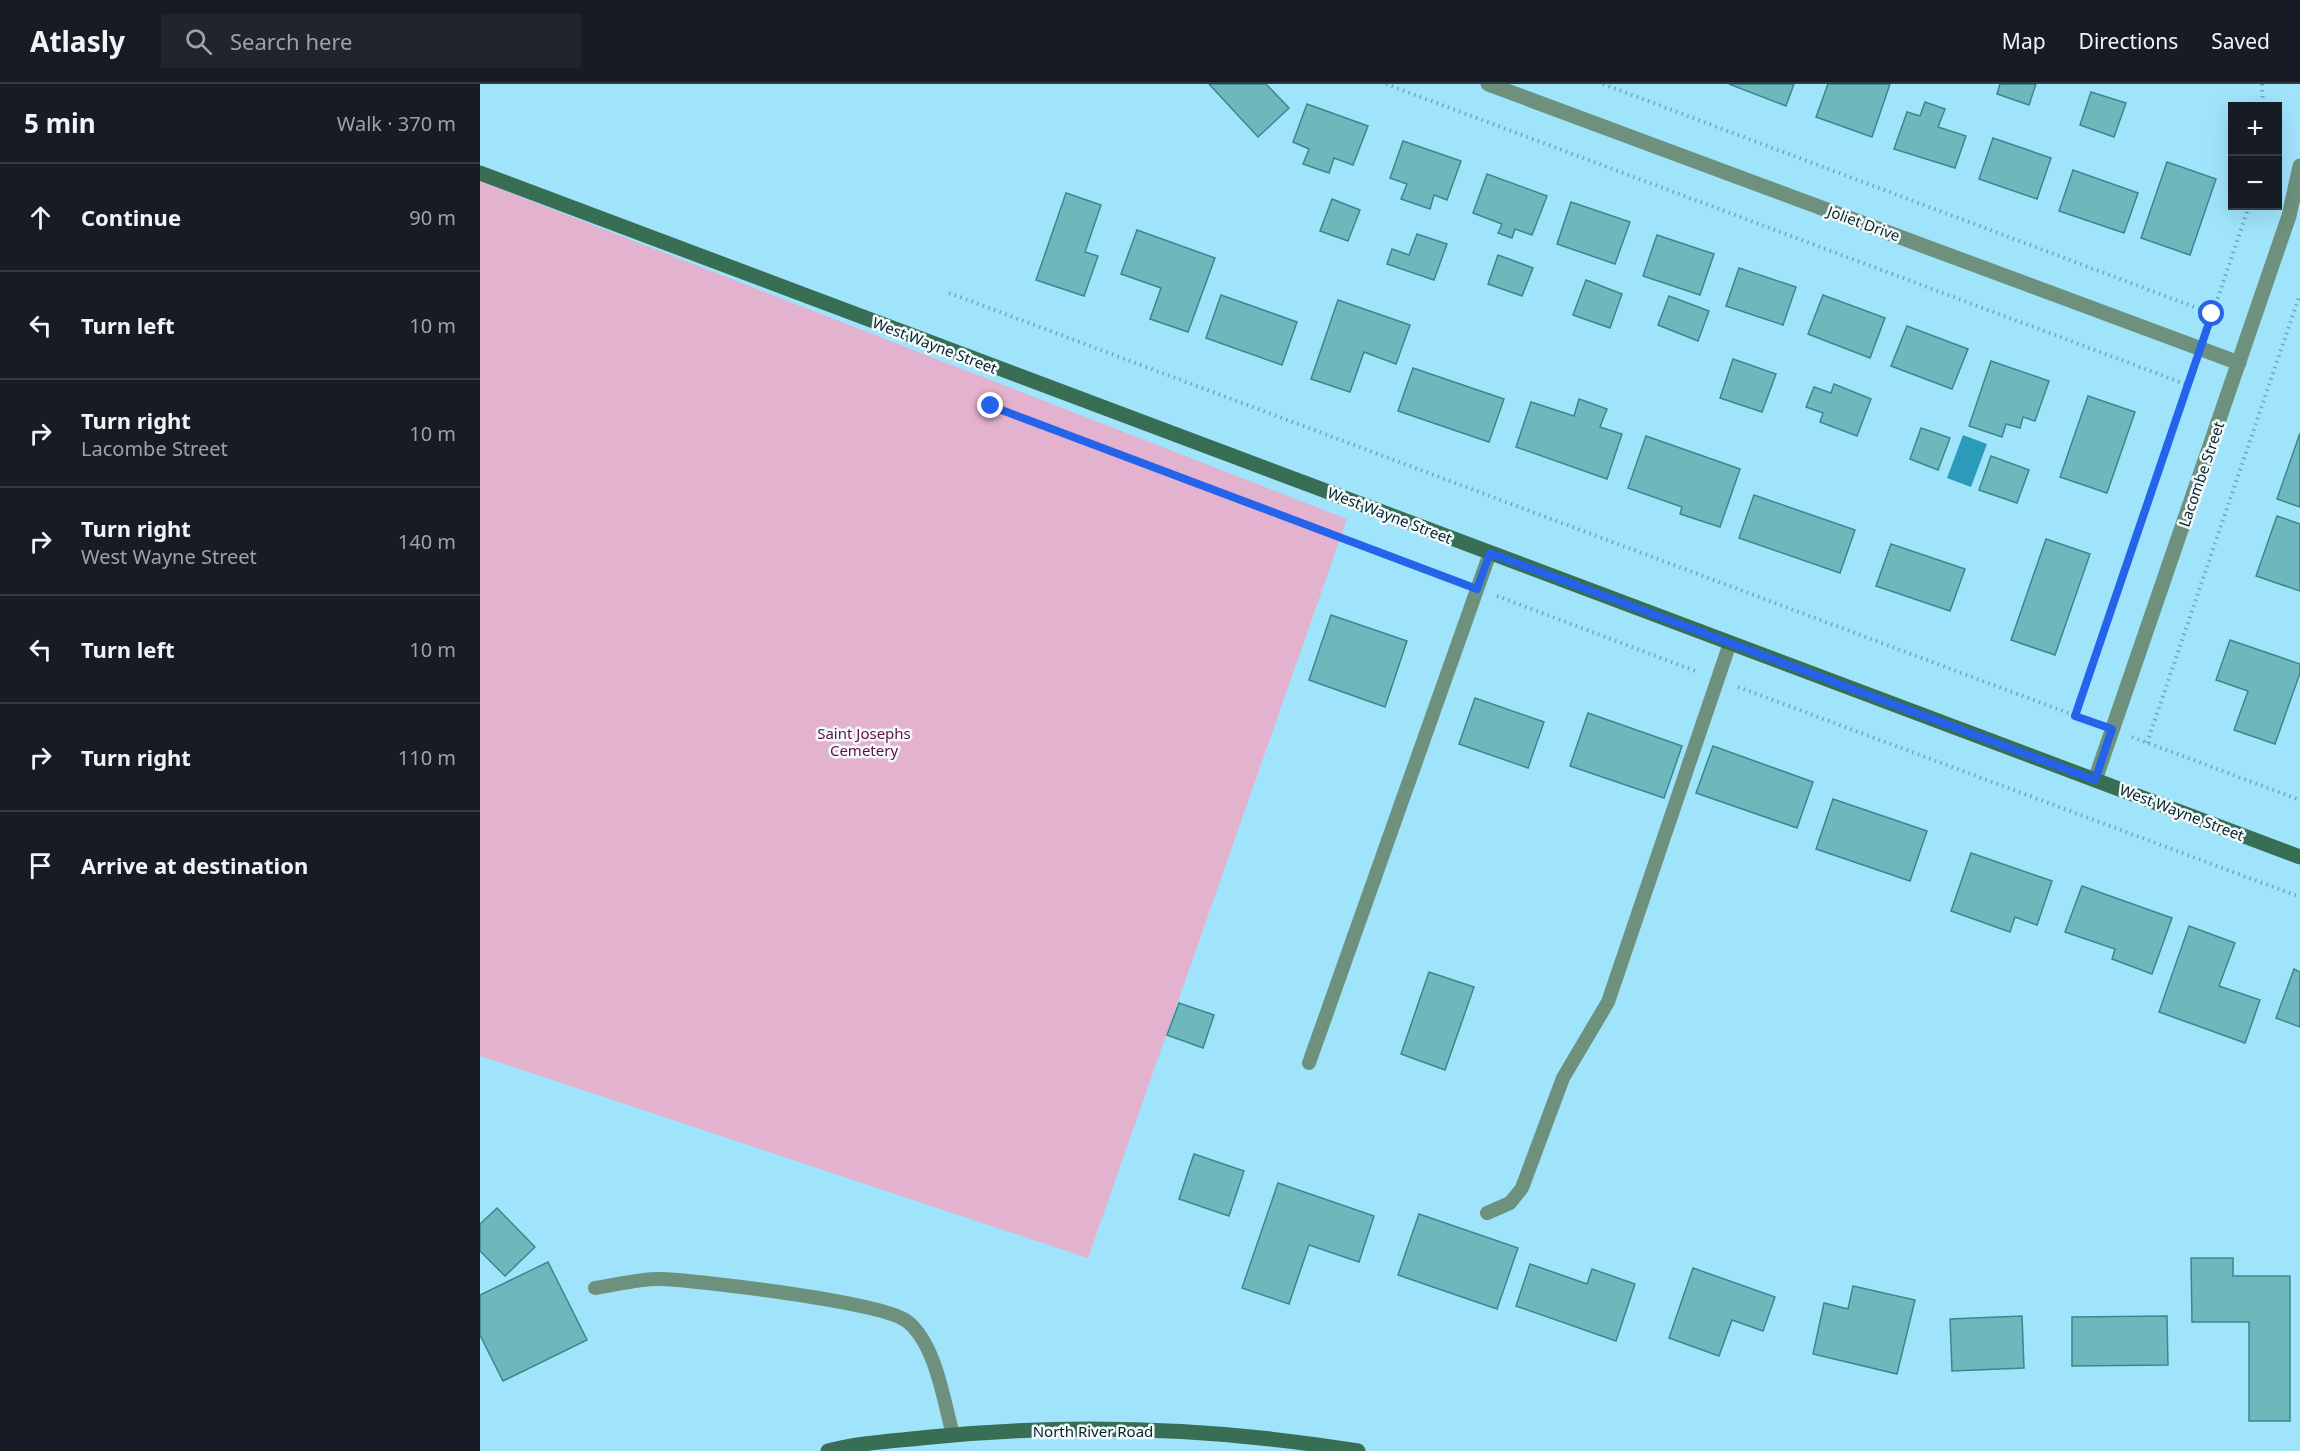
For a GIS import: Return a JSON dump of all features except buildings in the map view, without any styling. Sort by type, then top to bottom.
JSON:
[{"type":"street","name":"Joliet Drive","points":[[1488,84],[2239,363]]},
{"type":"street","name":"Lacombe Street","points":[[2095,780],[2289,216],[2300,166]]},
{"type":"street","name":"West Wayne Street","points":[[480,173],[2300,857]]},
{"type":"street","name":"North River Road","points":[[828,1451],[953,1435],[1015,1431],[1196,1432],[1358,1451]]},
{"type":"lane","points":[[1309,1064],[1490,553]]},
{"type":"lane","points":[[1487,1213],[1510,1203],[1522,1188],[1563,1078],[1608,1002],[1730,643]]},
{"type":"lane","points":[[595,1288],[661,1279],[746,1288],[882,1310],[908,1322],[929,1350],[953,1435]]},
{"type":"path","points":[[1386,84],[2188,385]]},
{"type":"path","points":[[1603,84],[2212,314]]},
{"type":"path","points":[[2262,84],[2263,102]]},
{"type":"path","points":[[2075,716],[2248,210]]},
{"type":"path","points":[[949,293],[2300,800]]},
{"type":"path","points":[[2147,743],[2300,294]]},
{"type":"path","points":[[991,406],[2300,897]]},
{"type":"green space","name":"Saint Josephs Cemetery","points":[[480,181],[1347,519],[1088,1258],[480,1056]]},
{"type":"water","points":[[1963,435],[1987,444],[1971,487],[1947,478]]},
{"type":"route","points":[[991,406],[1477,589],[1490,553],[2095,780],[2112,729],[2075,716],[2212,314]]}]
